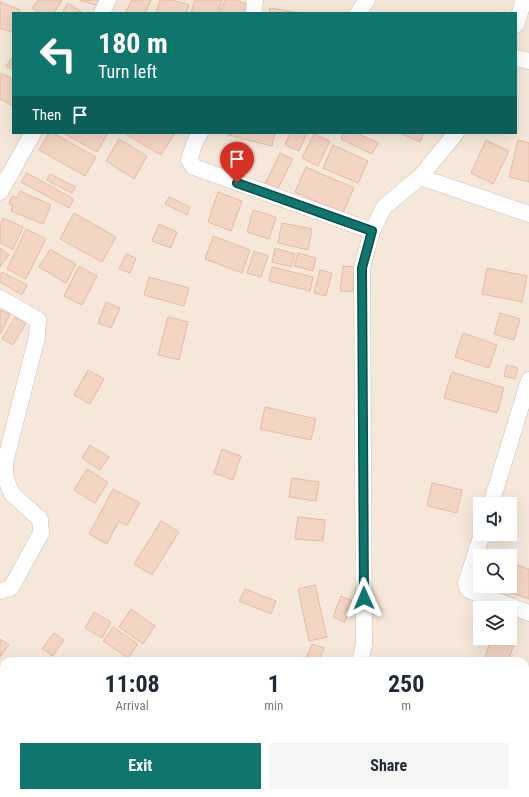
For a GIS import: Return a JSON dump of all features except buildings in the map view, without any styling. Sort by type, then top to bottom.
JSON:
[{"type":"street","points":[[102,12],[108,0]]},
{"type":"street","points":[[254,12],[255,0]]},
{"type":"street","points":[[359,12],[367,0]]},
{"type":"street","points":[[517,22],[524,0]]},
{"type":"street","points":[[517,58],[529,61]]},
{"type":"street","points":[[0,192],[32,134]]},
{"type":"street","points":[[199,134],[189,160],[194,167],[372,231]]},
{"type":"street","points":[[361,657],[364,644],[362,268],[372,231],[384,207],[420,177],[455,134]]},
{"type":"street","points":[[420,177],[529,214]]},
{"type":"street","points":[[0,298],[38,320],[36,337],[4,462],[5,476],[12,494],[40,519],[41,533],[11,588],[0,591]]},
{"type":"street","points":[[493,497],[529,380]]},
{"type":"street","points":[[480,541],[466,584],[468,588],[471,591],[529,613]]},
{"type":"shaded area","points":[[0,0],[529,0],[529,657],[0,657]]},
{"type":"route","points":[[237,183],[372,231],[362,268],[364,598]]}]
